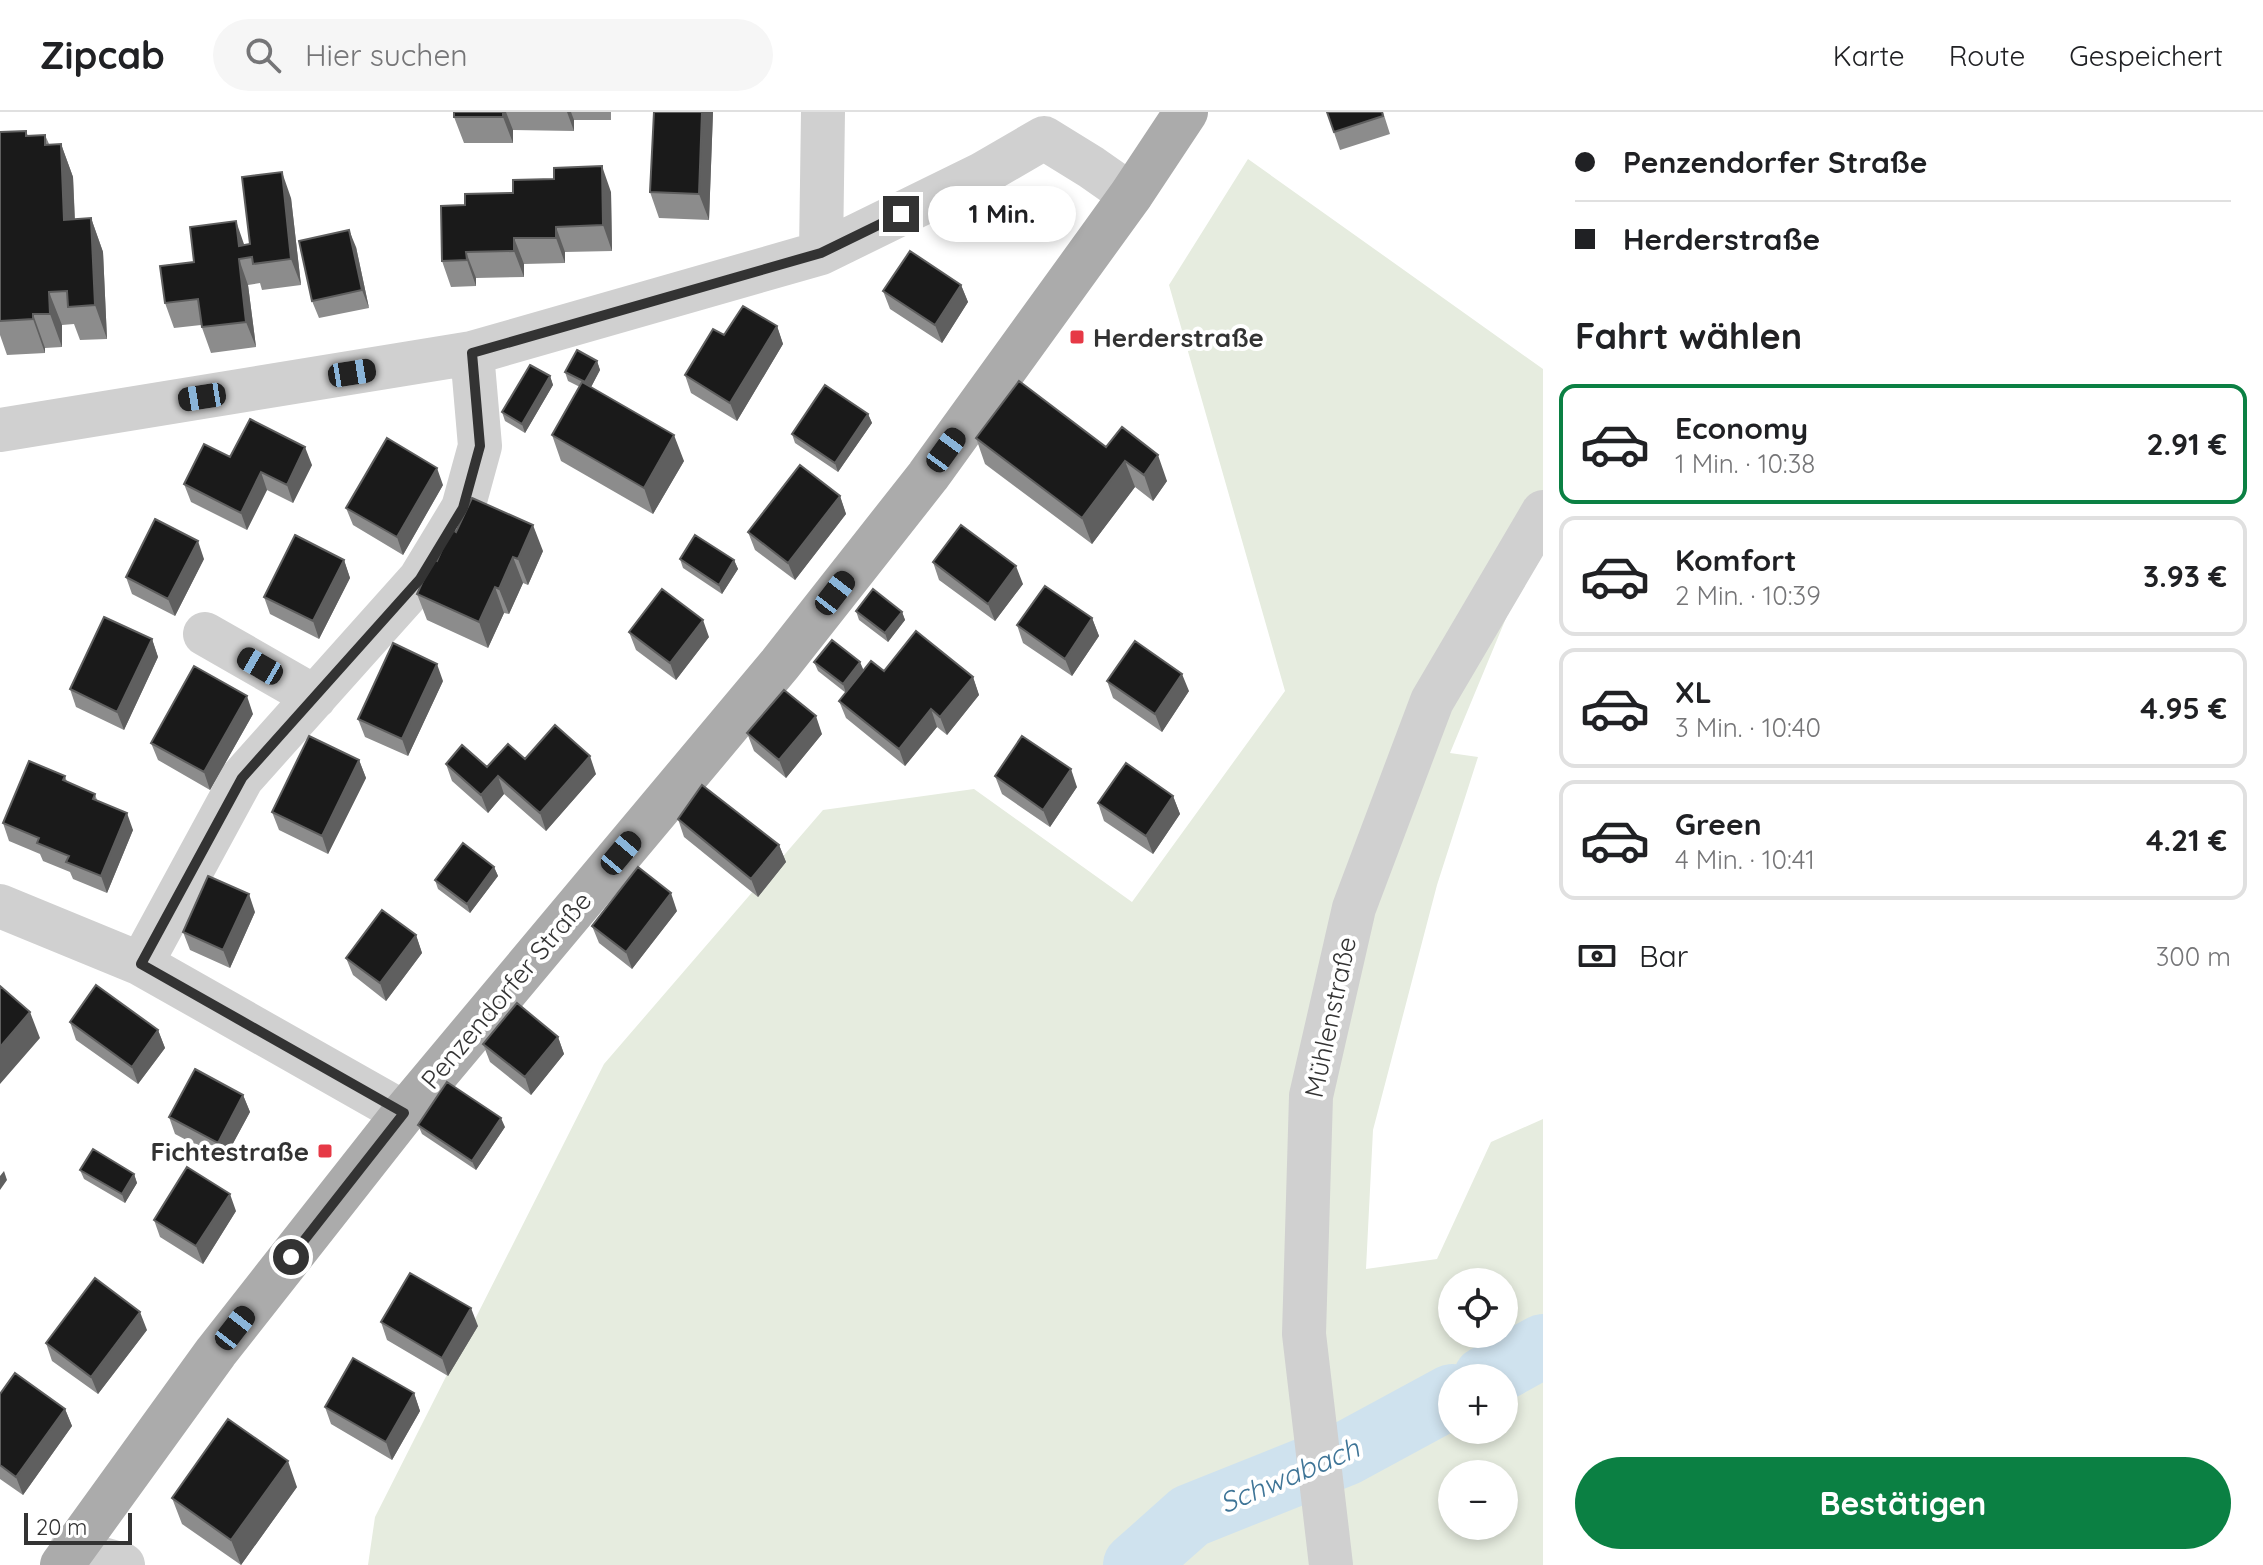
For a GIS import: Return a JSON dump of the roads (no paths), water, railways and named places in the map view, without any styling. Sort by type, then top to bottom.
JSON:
[{"type":"main road","name":"Penzendorfer Straße","points":[[66,1558],[216,1352],[404,1113],[800,639],[928,476],[1131,195],[1186,112]]},
{"type":"street","points":[[821,253],[823,112]]},
{"type":"street","points":[[0,430],[472,353],[821,253],[982,174],[1047,125],[1091,167],[1131,195]]},
{"type":"street","points":[[141,964],[242,778],[420,579],[463,508],[480,446],[472,353]]},
{"type":"street","name":"Mühlenstraße","points":[[1331,1565],[1304,1334],[1311,1096],[1354,908],[1432,701],[1543,512]]},
{"type":"street","points":[[205,634],[315,697]]},
{"type":"street","points":[[0,906],[141,964],[404,1113]]},
{"type":"street","points":[[66,1558],[123,1565]]},
{"type":"waterway","name":"Schwabach","points":[[1510,1364],[1543,1346]]},
{"type":"waterway","name":"Schwabach","points":[[1135,1565],[1190,1516],[1345,1454],[1438,1404]]},
{"type":"place","name":"Herderstraße","points":[[1077,337]]},
{"type":"place","name":"Fichtestraße","points":[[325,1151]]}]
